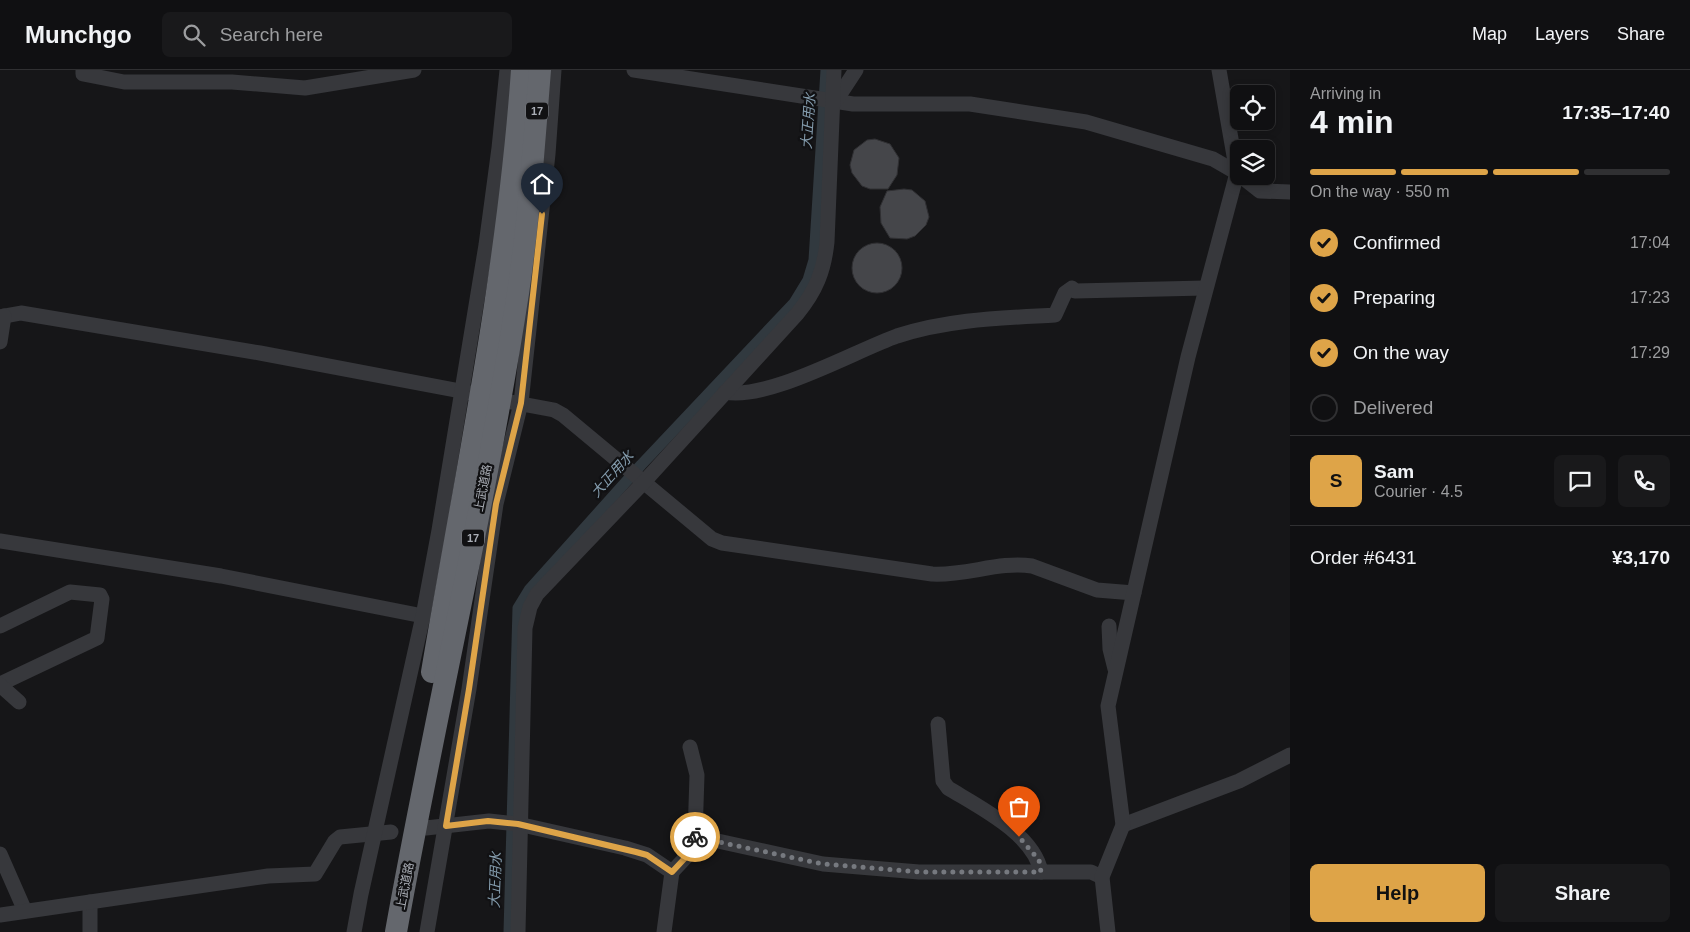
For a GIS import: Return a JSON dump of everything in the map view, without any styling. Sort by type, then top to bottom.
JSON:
[{"type":"highway","name":"上武道路","points":[[390,928],[409,804],[489,336],[517,150],[522,70]]},
{"type":"highway","name":"上武道路","points":[[390,928],[493,437],[518,292],[534,152],[540,70]]},
{"type":"street","points":[[83,70],[84,74],[124,82],[232,82],[305,88],[414,70]]},
{"type":"street","points":[[354,932],[361,894],[383,833],[467,392],[507,70]]},
{"type":"street","points":[[427,932],[469,689],[496,504],[521,403],[548,154],[554,70]]},
{"type":"street","points":[[634,70],[853,104],[970,104],[1086,122],[1213,159],[1230,169]]},
{"type":"street","points":[[518,932],[515,824],[525,628],[530,607],[537,594],[637,478],[725,392],[808,301],[818,283],[825,263],[834,70]]},
{"type":"street","points":[[833,101],[856,70]]},
{"type":"street","points":[[1219,70],[1232,140]]},
{"type":"street","points":[[1108,932],[1102,877],[1123,824],[1108,706],[1205,288],[1236,185]]},
{"type":"street","points":[[1252,185],[1260,191],[1290,192]]},
{"type":"street","points":[[725,392],[736,394],[776,386],[897,336],[951,322],[1055,315],[1065,293],[1072,288],[1075,291],[1205,288]]},
{"type":"street","points":[[0,342],[2,316],[21,313],[260,353],[467,392]]},
{"type":"street","points":[[504,401],[554,410],[562,415],[712,539],[722,543],[943,575],[1012,564],[1032,566],[1097,590],[1134,593]]},
{"type":"street","points":[[0,541],[221,576],[423,616]]},
{"type":"street","points":[[0,626],[70,592],[100,594],[102,599],[97,638],[0,684],[19,702]]},
{"type":"street","points":[[1109,626],[1110,648],[1116,673]]},
{"type":"street","points":[[938,724],[943,781],[948,788],[998,819],[1019,837],[1039,860],[1041,872]]},
{"type":"street","points":[[664,932],[672,872],[686,857],[695,836],[697,775],[690,747]]},
{"type":"street","points":[[1123,824],[1239,781],[1290,755]]},
{"type":"street","points":[[426,828],[488,821],[515,824],[625,848],[647,855],[672,872]]},
{"type":"street","points":[[0,915],[268,876],[315,874],[335,841],[340,837],[383,833]]},
{"type":"street","points":[[695,836],[823,864],[919,872],[1090,872],[1102,877]]},
{"type":"street","points":[[0,854],[25,911]]},
{"type":"street","points":[[90,902],[90,932]]},
{"type":"building","points":[[875,139],[890,144],[899,158],[897,175],[888,189],[870,189],[862,186],[852,173],[850,165],[854,150],[867,140]]},
{"type":"building","points":[[912,190],[925,201],[929,217],[926,225],[915,236],[907,239],[890,238],[881,223],[880,207],[887,191]]},
{"type":"building","points":[[877,243],[887,245],[895,250],[900,258],[902,268],[900,278],[895,286],[887,291],[877,293],[867,291],[859,286],[854,278],[852,268],[854,258],[859,250],[867,245]]},
{"type":"waterway","name":"大正用水","points":[[509,932],[518,608],[529,590],[641,465],[794,303],[808,280],[814,260],[826,70]]},
{"type":"way so far","points":[[695,837],[823,864],[919,872],[1041,872],[1039,860],[1019,837]]},
{"type":"route","points":[[542,214],[521,403],[496,504],[469,689],[446,826],[488,821],[522,824],[647,855],[672,872],[686,857],[695,837]]}]
